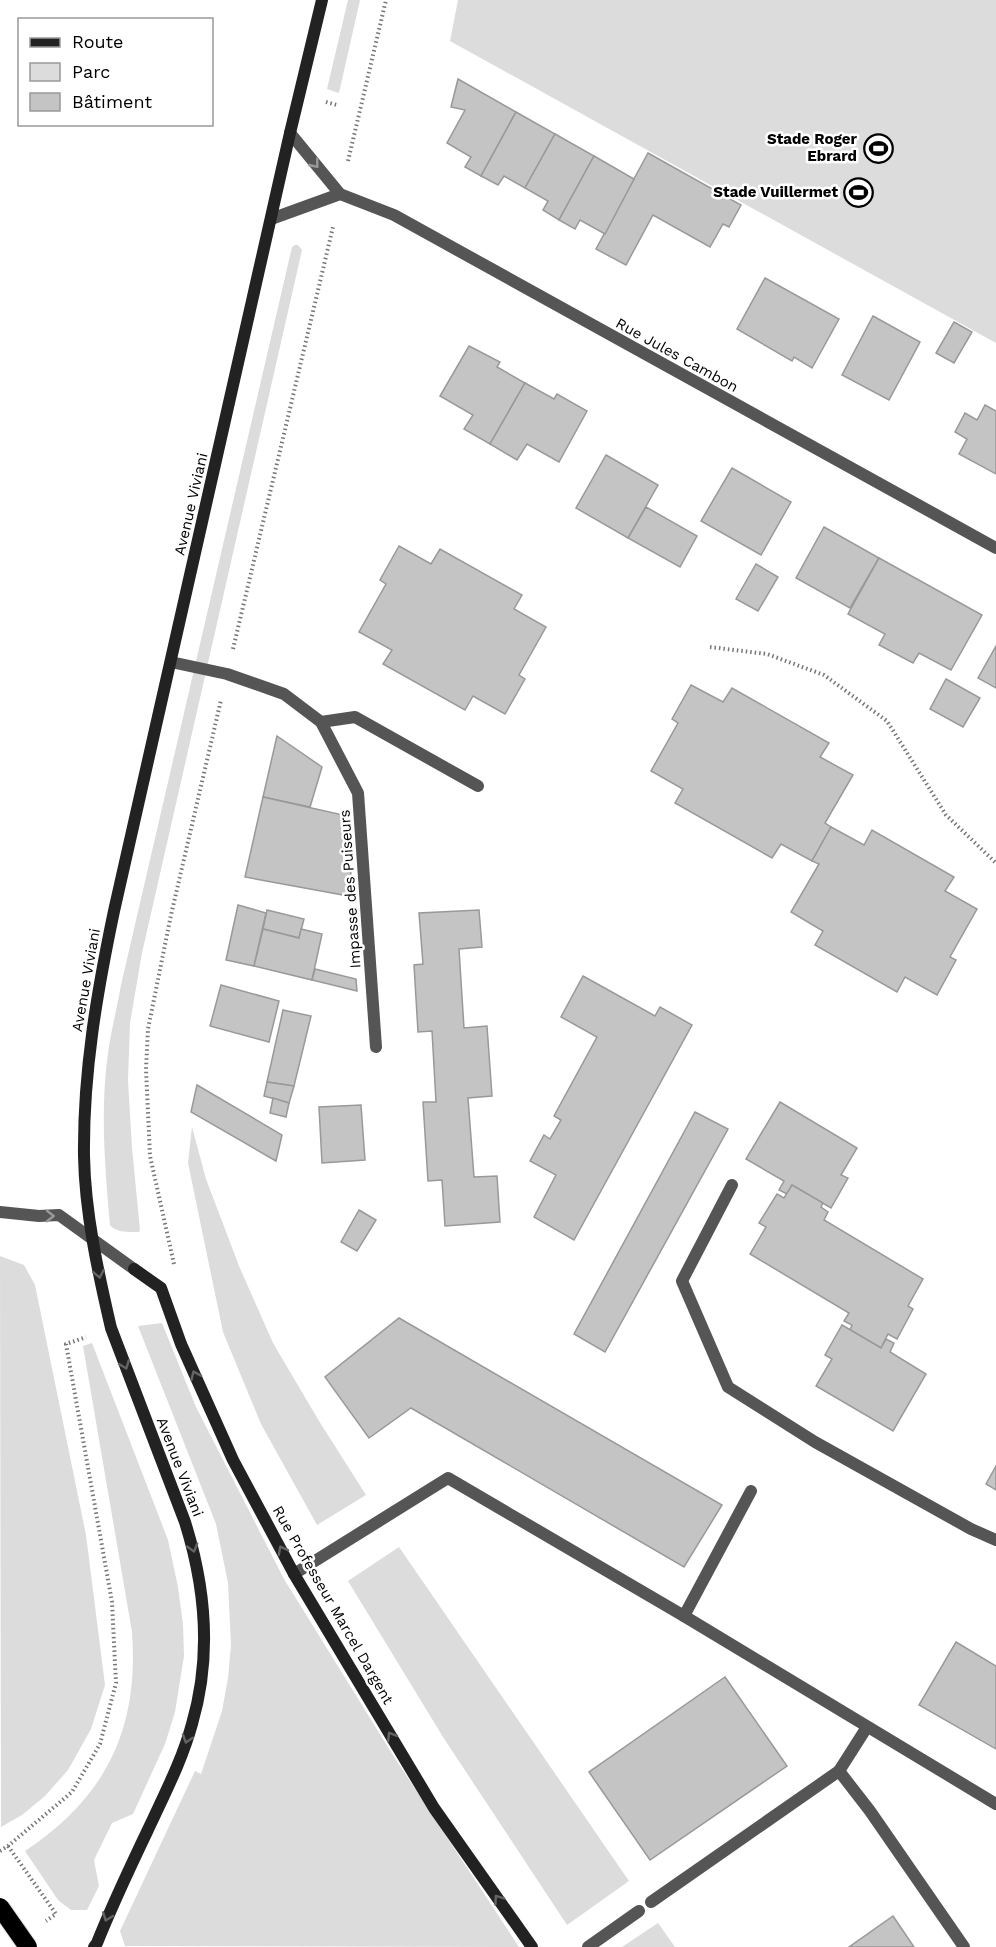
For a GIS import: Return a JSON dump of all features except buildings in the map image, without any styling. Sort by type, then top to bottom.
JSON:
[{"type":"highway","points":[[0,1907],[28,1947]]},
{"type":"street","name":"Avenue Viviani","points":[[94,1947],[183,1753],[201,1689],[204,1621],[202,1588],[195,1554],[111,1328],[92,1239],[84,1157],[87,1066],[97,989],[322,0]]},
{"type":"street","name":"Rue Jules Cambon","points":[[290,133],[340,194],[394,215],[996,549]]},
{"type":"street","points":[[271,219],[340,194]]},
{"type":"street","name":"Impasse des Puiseurs","points":[[171,662],[227,674],[284,694],[321,722],[358,793],[376,1047]]},
{"type":"street","points":[[321,722],[355,717],[478,786]]},
{"type":"street","points":[[732,1185],[682,1281],[728,1387],[815,1442],[971,1529],[996,1540]]},
{"type":"street","points":[[0,1212],[39,1216],[59,1215],[92,1239]]},
{"type":"street","name":"Rue Professeur Marcel Dargent","points":[[92,1239],[161,1288],[181,1344],[233,1460],[294,1574],[435,1808],[532,1947]]},
{"type":"street","points":[[294,1574],[448,1478],[684,1616],[996,1804]]},
{"type":"street","points":[[684,1616],[751,1491]]},
{"type":"street","points":[[651,1902],[839,1771],[867,1727]]},
{"type":"street","points":[[839,1771],[870,1811],[964,1947]]},
{"type":"street","points":[[588,1947],[639,1911]]},
{"type":"path","points":[[176,1270],[150,1156],[146,1069],[148,1029],[171,915],[386,0]]},
{"type":"path","points":[[325,101],[337,105]]},
{"type":"path","points":[[710,647],[767,654],[824,675],[887,721],[946,815],[996,863]]},
{"type":"path","points":[[0,1851],[72,1792],[100,1744],[116,1683],[112,1602],[66,1344]]},
{"type":"path","points":[[8,1846],[56,1914]]},
{"type":"green space","points":[[348,0],[360,0],[339,93],[327,89]]},
{"type":"green space","name":"Stade Vuillermet","points":[[458,0],[996,0],[996,343],[450,41]]},
{"type":"green space","points":[[295,245],[302,250],[142,953],[130,1023],[128,1080],[140,1230],[139,1232],[123,1232],[110,1225],[106,1183],[104,1096],[109,1045],[292,247]]},
{"type":"green space","points":[[192,1127],[206,1179],[239,1266],[273,1343],[366,1495],[317,1525],[261,1424],[223,1332],[188,1163]]},
{"type":"green space","points":[[0,1256],[24,1265],[35,1285],[86,1535],[105,1685],[91,1729],[68,1770],[45,1796],[22,1815],[1,1827]]},
{"type":"green space","points":[[162,1323],[196,1407],[284,1579],[391,1752],[519,1947],[125,1946],[120,1931],[195,1771],[201,1774],[222,1711],[231,1645],[228,1583],[216,1524],[138,1326]]},
{"type":"green space","points":[[92,1343],[168,1540],[178,1587],[184,1656],[175,1712],[165,1744],[133,1814],[112,1823],[94,1860],[99,1886],[87,1910],[71,1910],[58,1900],[25,1851],[77,1808],[96,1784],[112,1758],[123,1730],[130,1700],[133,1667],[132,1632],[83,1346]]},
{"type":"green space","points":[[399,1547],[629,1881],[567,1925],[443,1737],[348,1581]]},
{"type":"green space","points":[[658,1923],[675,1947],[622,1947]]},
{"type":"place","name":"Stade Roger Ebrard","points":[[878,148]]},
{"type":"place","name":"Stade Vuillermet","points":[[859,192]]}]
